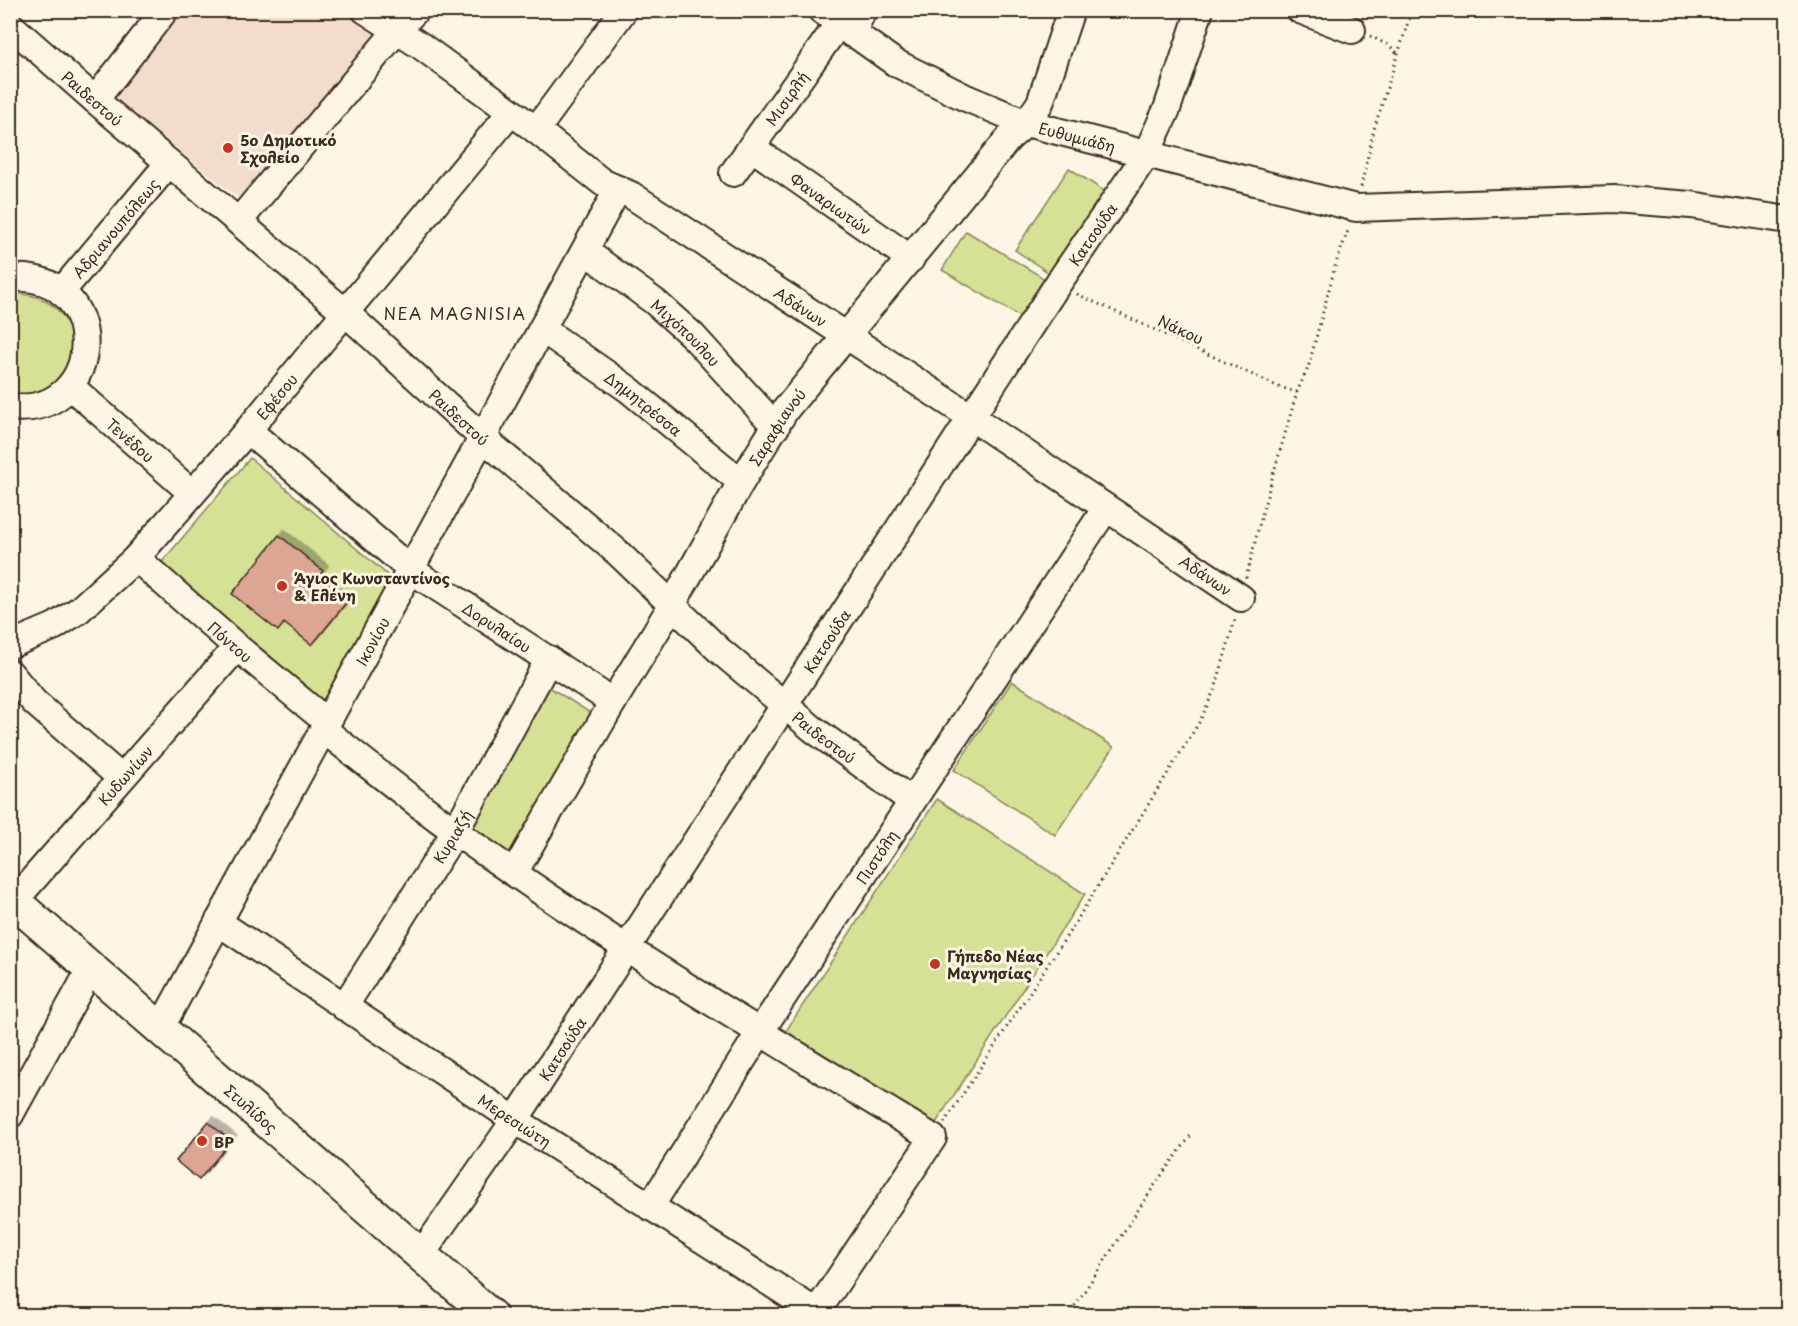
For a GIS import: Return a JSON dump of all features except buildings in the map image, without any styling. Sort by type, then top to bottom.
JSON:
[{"type":"main road","name":"Στυλίδος","points":[[12,900],[491,1316]]},
{"type":"street","points":[[94,100],[165,10]]},
{"type":"street","name":"Αδάνων","points":[[365,10],[397,30],[512,112],[602,182],[631,195],[971,417],[1241,598]]},
{"type":"street","points":[[238,221],[416,10]]},
{"type":"street","points":[[536,130],[624,10]]},
{"type":"street","name":"Μισιρλή","points":[[733,173],[838,23],[863,10]]},
{"type":"street","name":"Σαραφιανού","points":[[514,873],[672,605],[741,482],[786,409],[1009,138],[1026,123],[1040,103],[1071,10]]},
{"type":"street","name":"Κατσούδα","points":[[421,1255],[515,1120],[1057,285],[1146,155],[1167,109],[1200,10]]},
{"type":"street","points":[[1300,10],[1352,30]]},
{"type":"street","name":"Ευθυμιάδη","points":[[838,23],[894,62],[964,97],[1026,123],[1356,207],[1614,199],[1691,205],[1788,220]]},
{"type":"street","name":"Ραιδεστού","points":[[15,37],[94,100],[346,313],[483,438],[617,552],[719,650],[783,705],[912,801]]},
{"type":"street","name":"Εφέσου","points":[[10,645],[55,626],[79,610],[136,558],[346,313],[512,112]]},
{"type":"street","name":"Φαναριωτών","points":[[751,147],[911,259]]},
{"type":"street","name":"Αδριανουπόλεως","points":[[61,292],[169,163]]},
{"type":"street","name":"Ικονίου","points":[[160,1029],[618,189]]},
{"type":"street","name":"Μιχόπουλου","points":[[585,251],[655,302],[693,336],[776,427]]},
{"type":"street","points":[[10,278],[32,279],[61,292],[79,313],[86,338],[83,363],[70,386],[56,397],[39,405],[10,407]]},
{"type":"street","name":"Δημητρέσσα","points":[[542,329],[628,389],[741,482]]},
{"type":"street","name":"Τενέδου","points":[[70,386],[192,493]]},
{"type":"street","name":"Δορυλαίου","points":[[248,429],[411,570],[613,702]]},
{"type":"street","name":"Πιστόλη","points":[[650,1207],[760,1032],[1106,508]]},
{"type":"street","name":"Πόντου","points":[[136,558],[325,726],[455,832],[627,947],[933,1138],[815,1314]]},
{"type":"street","name":"Κυδωνίων","points":[[12,900],[237,647]]},
{"type":"street","name":"Κυριαζή","points":[[345,1007],[455,832],[549,659]]},
{"type":"street","points":[[10,672],[34,702],[120,777]]},
{"type":"street","name":"Μερεσιώτη","points":[[218,922],[515,1120],[815,1314]]},
{"type":"street","points":[[10,1115],[91,968]]},
{"type":"path","points":[[1352,30],[1381,40],[1398,54]]},
{"type":"path","name":"Νάκου","points":[[1057,285],[1279,387],[1297,392]]},
{"type":"path","points":[[1068,1316],[1158,1180],[1192,1134]]},
{"type":"shaded area","name":"5ο Δημοτικό Σχολείο","points":[[184,11],[338,11],[376,33],[240,199],[111,98]]},
{"type":"green space","points":[[1069,168],[1110,195],[1055,277],[1015,250]]},
{"type":"green space","points":[[966,231],[1050,282],[1027,321],[942,270]]},
{"type":"green space","points":[[11,294],[32,296],[50,304],[58,311],[69,328],[73,347],[71,362],[53,390],[11,401]]},
{"type":"green space","points":[[250,458],[397,583],[324,712],[156,569]]},
{"type":"green space","points":[[1012,681],[1114,747],[1055,835],[954,770]]},
{"type":"green space","points":[[549,687],[597,717],[514,861],[467,830]]},
{"type":"green space","name":"Γήπεδο Νέας Μαγνησίας","points":[[937,799],[1085,894],[932,1129],[784,1034]]},
{"type":"place","name":"5ο Δημοτικό Σχολείο","points":[[228,148]]},
{"type":"place","name":"Άγιος Κωνσταντίνος & Ελένη","points":[[282,586]]},
{"type":"place","name":"Γήπεδο Νέας Μαγνησίας","points":[[935,964]]},
{"type":"place","name":"BP","points":[[202,1141]]},
{"type":"district","name":"NEA MAGNISIA","points":[[455,313]]}]
